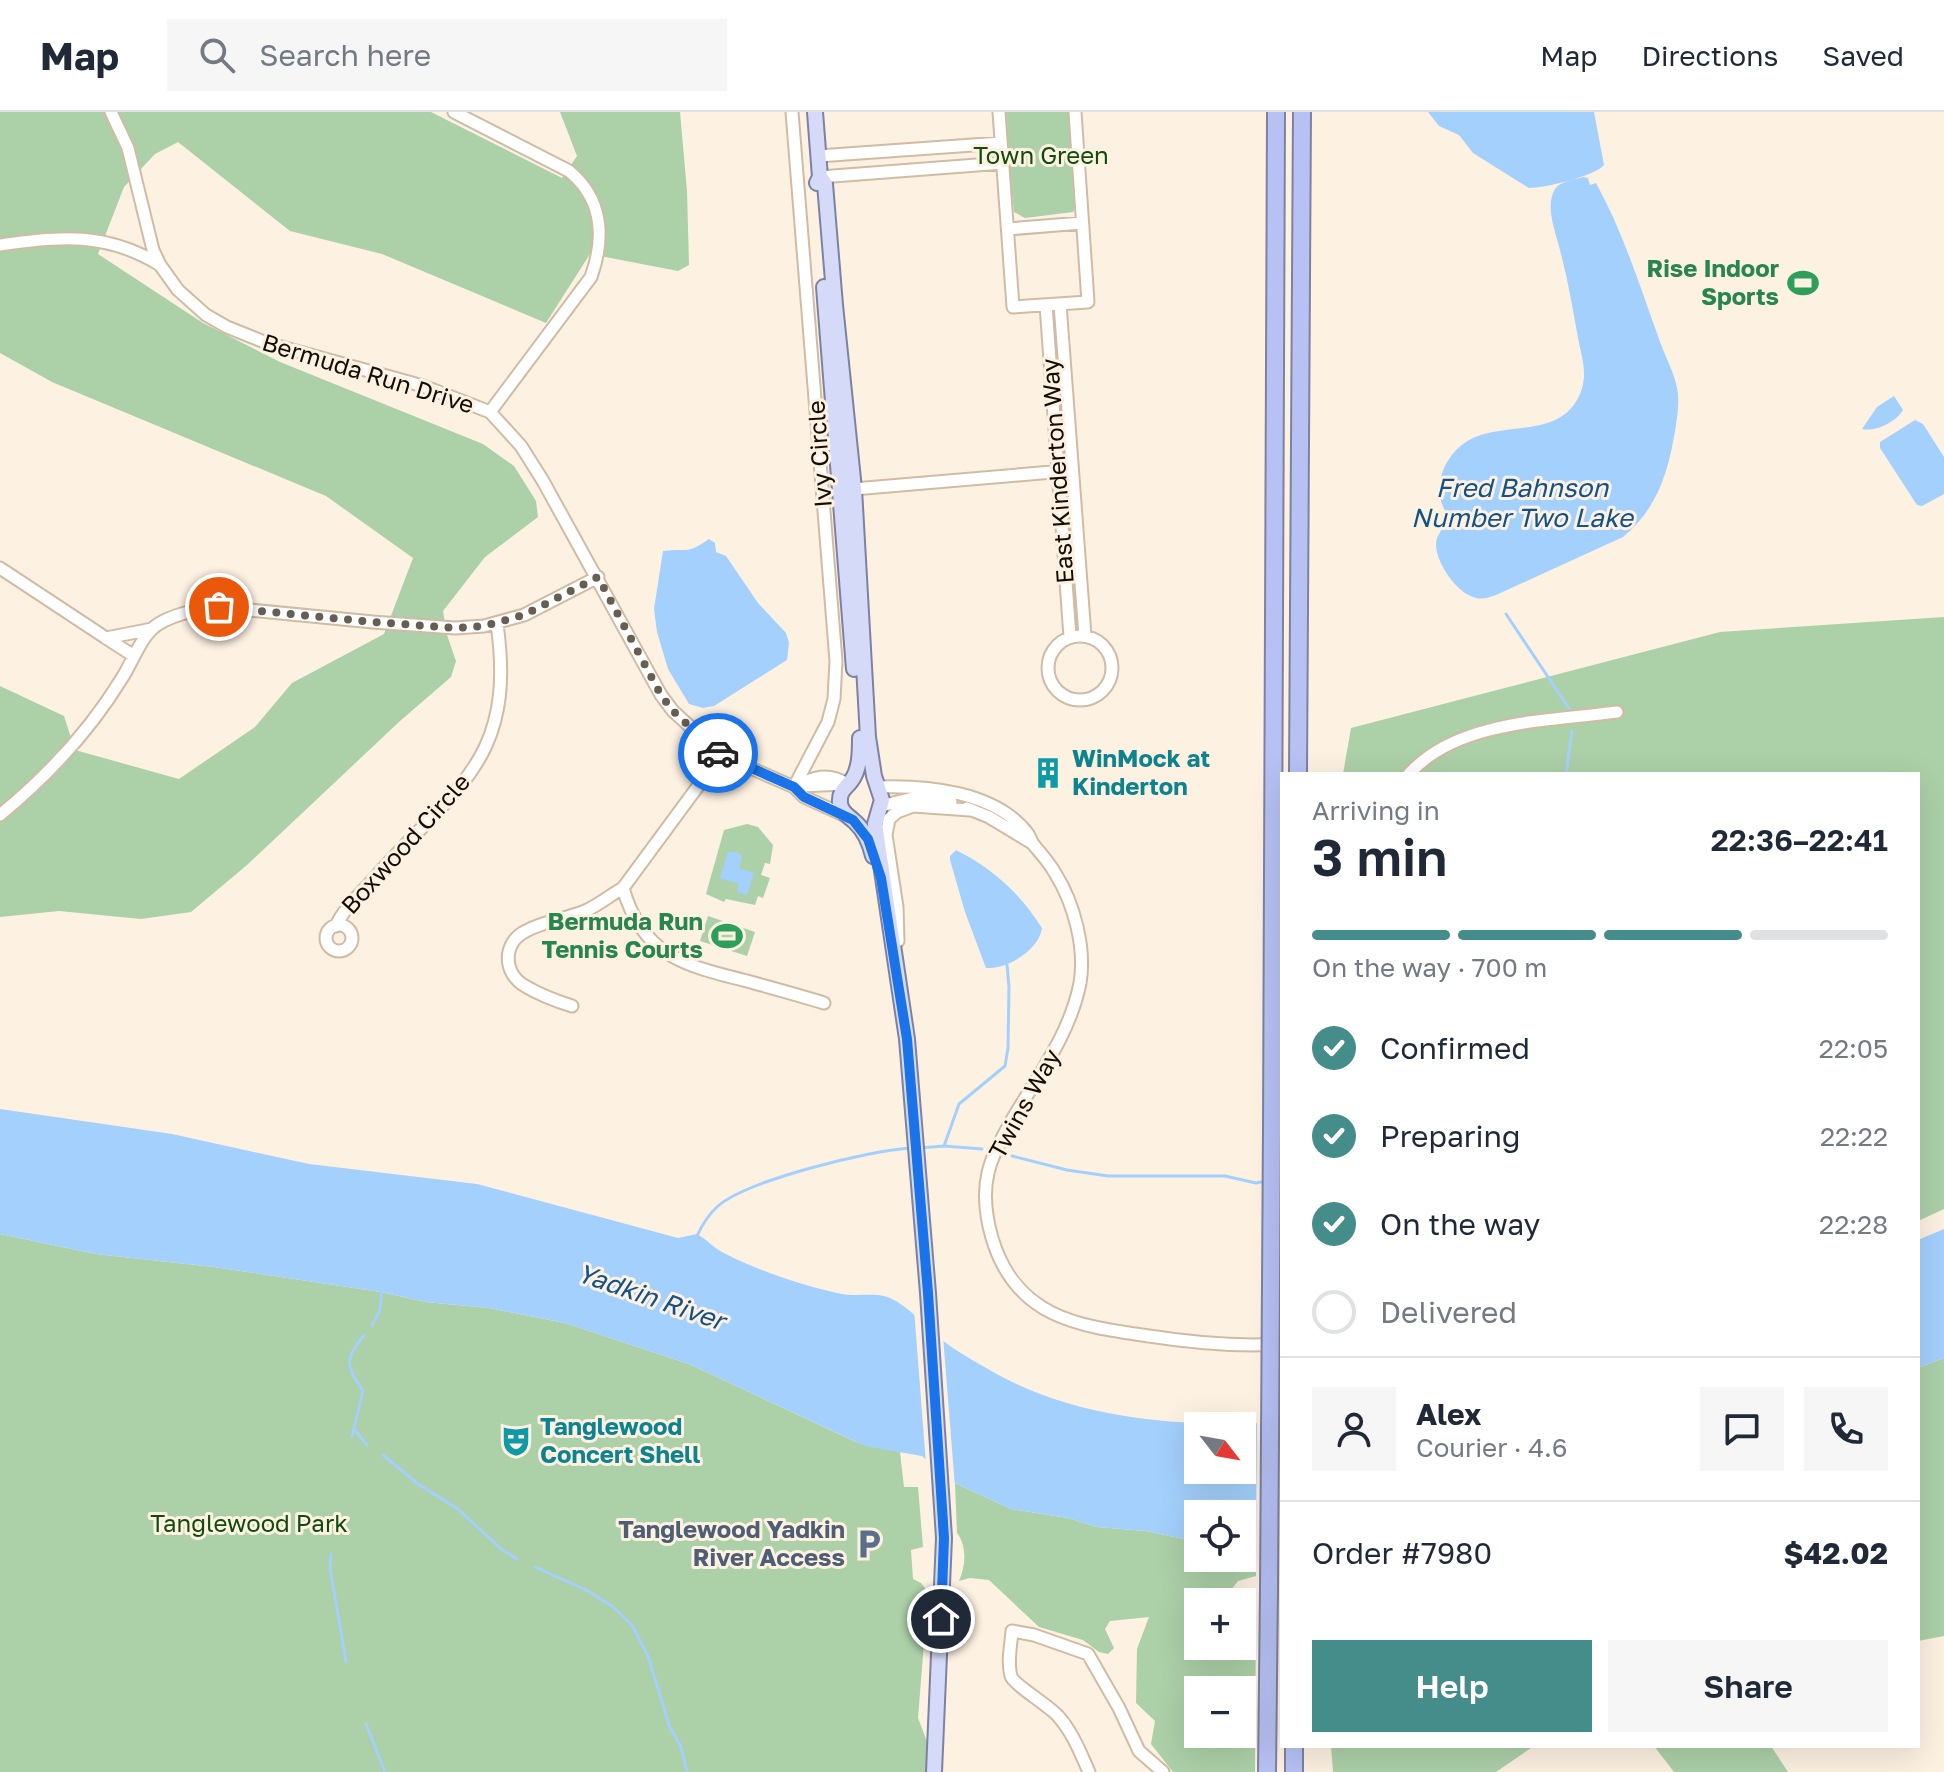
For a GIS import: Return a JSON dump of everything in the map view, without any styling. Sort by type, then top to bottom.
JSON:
[{"type":"highway","points":[[1267,1772],[1276,112]]},
{"type":"highway","points":[[1298,772],[1302,112]]},
{"type":"highway","points":[[1294,1748],[1294,1772]]},
{"type":"main road","points":[[815,112],[820,177],[825,184],[854,489],[864,692],[876,786],[881,795],[878,810],[881,878],[907,1039],[928,1293],[944,1538],[934,1772]]},
{"type":"main road","points":[[820,177],[816,184],[817,207],[860,735],[859,763],[841,793],[840,804],[868,839],[881,878]]},
{"type":"main road","points":[[849,783],[867,780],[876,786]]},
{"type":"main road","points":[[851,818],[865,821],[878,810]]},
{"type":"street","name":"Bermuda Run Drive","points":[[111,112],[123,135],[153,250],[178,290],[206,315],[248,337],[423,386],[490,412],[521,446],[598,577],[661,695],[673,711],[721,755],[794,787],[804,797],[851,818]]},
{"type":"street","points":[[454,112],[569,171],[582,183],[592,199],[600,224],[599,255],[591,277],[490,412]]},
{"type":"street","name":"Ivy Circle","points":[[792,112],[836,661],[834,699],[828,722],[794,787]]},
{"type":"street","points":[[999,112],[1013,307],[1088,302],[1075,112]]},
{"type":"street","points":[[818,156],[1001,143]]},
{"type":"street","points":[[820,177],[1003,163]]},
{"type":"street","points":[[1008,229],[1082,223]]},
{"type":"street","name":"Bermuda Run Drive","points":[[0,245],[72,238],[103,240],[138,252],[160,265]]},
{"type":"street","name":"East Kinderton Way","points":[[1060,304],[1085,636]]},
{"type":"street","name":"East Kinderton Way","points":[[1046,305],[1070,637]]},
{"type":"street","points":[[832,396],[839,410],[847,484],[854,489],[1073,470]]},
{"type":"street","points":[[0,568],[134,656]]},
{"type":"street","points":[[106,638],[152,629],[195,610],[219,607],[455,628],[497,624],[545,606],[598,577]]},
{"type":"street","name":"Boxwood Circle","points":[[336,926],[405,844],[461,787],[483,754],[501,693],[497,624]]},
{"type":"street","points":[[0,815],[52,767],[89,724],[152,629]]},
{"type":"street","points":[[1085,636],[1105,647],[1112,669],[1110,680],[1094,697],[1071,699],[1053,685],[1048,663],[1052,652],[1070,637],[1085,636]]},
{"type":"street","points":[[1412,772],[1446,745],[1487,730],[1617,712]]},
{"type":"street","points":[[572,1006],[521,983],[507,958],[510,946],[522,932],[584,911],[623,888],[721,755]]},
{"type":"street","name":"Bermuda Run Drive","points":[[794,787],[849,783]]},
{"type":"street","name":"Twins Way","points":[[876,786],[921,786],[973,798],[1015,823],[1029,834],[1032,843]]},
{"type":"street","name":"Twins Way","points":[[878,810],[898,800],[927,798],[951,801],[989,817],[1032,843],[1044,856],[1064,890],[1079,935],[1080,980],[1072,1016],[1055,1051],[1006,1131],[988,1172],[985,1199],[989,1229],[997,1257],[1013,1282],[1037,1304],[1085,1327],[1219,1345],[1280,1344]]},
{"type":"street","name":"Twins Way","points":[[901,998],[897,907],[886,835],[887,823],[897,812],[913,806],[970,810]]},
{"type":"street","points":[[623,888],[636,921],[666,954],[690,967],[824,1003]]},
{"type":"street","points":[[1089,1772],[1078,1746],[1060,1718],[1043,1700],[1019,1686],[1012,1678],[1009,1665],[1012,1631],[1034,1635],[1088,1654],[1139,1751],[1163,1772]]},
{"type":"green space","points":[[0,112],[431,112],[562,178],[577,156],[560,112],[680,112],[689,265],[678,271],[590,254],[546,323],[382,254],[290,231],[178,142],[155,154],[124,187],[98,254],[203,323],[280,362],[483,444],[514,466],[536,501],[538,517],[485,557],[443,611],[456,661],[451,677],[247,865],[191,912],[141,919],[59,911],[0,917],[0,686],[64,716],[75,750],[179,779],[255,727],[292,683],[384,634],[413,558],[326,496],[52,382],[0,353]]},
{"type":"green space","name":"Town Green","points":[[1003,112],[1071,112],[1078,205],[1073,212],[1025,218],[1014,212]]},
{"type":"green space","points":[[1944,617],[1944,1209],[1920,1220],[1920,772],[1343,772],[1351,728],[1720,632]]},
{"type":"green space","points":[[747,824],[758,827],[773,845],[770,864],[765,863],[761,875],[770,878],[763,898],[758,896],[755,905],[726,899],[724,902],[706,894],[724,830]]},
{"type":"green space","name":"Bermuda Run Tennis Courts","points":[[708,916],[755,932],[747,956],[700,941]]},
{"type":"green space","name":"Tanglewood Park","points":[[0,1234],[96,1254],[214,1267],[381,1292],[426,1302],[489,1308],[565,1323],[689,1364],[856,1442],[900,1452],[904,1487],[918,1487],[923,1547],[911,1550],[913,1579],[928,1592],[918,1718],[934,1760],[933,1772],[0,1772]]},
{"type":"green space","points":[[1944,1358],[1944,1636],[1920,1641],[1920,1367]]},
{"type":"green space","points":[[955,1483],[1011,1509],[1068,1518],[1097,1527],[1146,1531],[1184,1539],[1184,1572],[1256,1572],[1256,1576],[1238,1581],[1232,1588],[1184,1588],[1184,1660],[1256,1660],[1256,1676],[1184,1676],[1184,1748],[1255,1748],[1255,1772],[1173,1772],[1151,1744],[1155,1721],[1136,1703],[1137,1649],[1149,1617],[1110,1621],[1105,1629],[1114,1648],[1108,1654],[1099,1652],[1083,1640],[1039,1627],[989,1580],[970,1578],[959,1581],[963,1569],[963,1544],[957,1533]]},
{"type":"green space","points":[[1331,1748],[1531,1748],[1496,1772],[1333,1772]]},
{"type":"green space","points":[[1656,1748],[1772,1748],[1788,1772],[1674,1772]]},
{"type":"water","points":[[1428,112],[1594,112],[1604,165],[1569,181],[1529,188],[1473,153],[1459,135],[1439,126]]},
{"type":"water","name":"Fred Bahnson Number Two Lake","points":[[1588,178],[1590,185],[1596,183],[1614,220],[1675,380],[1678,408],[1669,461],[1653,502],[1623,537],[1496,595],[1476,598],[1459,589],[1439,558],[1436,543],[1446,519],[1439,490],[1442,475],[1448,461],[1463,444],[1492,432],[1555,420],[1568,411],[1579,395],[1584,380],[1583,364],[1551,204],[1557,186]]},
{"type":"water","points":[[1894,396],[1903,410],[1900,414],[1879,427],[1862,429],[1877,407]]},
{"type":"water","points":[[1915,420],[1923,424],[1944,457],[1944,494],[1922,506],[1917,505],[1880,448],[1880,442]]},
{"type":"water","points":[[709,539],[715,543],[716,552],[726,556],[758,603],[786,633],[789,643],[787,660],[714,706],[703,708],[689,704],[668,669],[654,609],[663,551],[691,549]]},
{"type":"water","points":[[956,850],[1004,883],[1042,928],[1035,944],[1013,962],[986,968],[950,860]]},
{"type":"water","points":[[728,852],[742,856],[739,868],[754,873],[747,895],[737,892],[739,884],[720,878]]},
{"type":"water","name":"Yadkin River","points":[[0,1109],[172,1134],[309,1164],[477,1184],[678,1238],[697,1234],[734,1258],[797,1282],[842,1294],[890,1298],[964,1355],[1021,1386],[1056,1400],[1130,1417],[1184,1422],[1184,1484],[1256,1484],[1256,1423],[1280,1422],[1280,1530],[1256,1535],[1256,1500],[1184,1500],[1184,1539],[1146,1531],[1097,1527],[1068,1518],[1011,1509],[955,1483],[922,1456],[865,1446],[689,1364],[565,1323],[489,1308],[426,1302],[381,1292],[214,1267],[96,1254],[0,1234]]},
{"type":"water","points":[[1944,1229],[1944,1358],[1920,1367],[1920,1239]]},
{"type":"pier","points":[[914,1309],[943,1336],[955,1487],[926,1464]]},
{"type":"pier","points":[[1280,1418],[1280,1535],[1256,1540],[1257,1419]]},
{"type":"waterway","points":[[1506,614],[1570,710]]},
{"type":"waterway","points":[[1566,772],[1572,731]]},
{"type":"waterway","points":[[944,1146],[959,1104],[1005,1066],[1008,1048],[1007,965]]},
{"type":"waterway","points":[[697,1236],[718,1206],[755,1186],[840,1160],[911,1148]]},
{"type":"waterway","points":[[919,1148],[982,1149]]},
{"type":"waterway","points":[[1012,1156],[1067,1170],[1108,1176],[1225,1176],[1256,1183],[1266,1181]]},
{"type":"waterway","points":[[372,1325],[380,1310],[382,1290]]},
{"type":"waterway","points":[[352,1436],[363,1391],[350,1368],[350,1362],[353,1350],[364,1335]]},
{"type":"waterway","points":[[354,1429],[367,1445]]},
{"type":"waterway","points":[[383,1455],[418,1484],[458,1509],[500,1548],[517,1559]]},
{"type":"waterway","points":[[331,1554],[330,1568],[346,1662]]},
{"type":"waterway","points":[[535,1567],[586,1590],[612,1606],[632,1625],[648,1656],[687,1772]]},
{"type":"waterway","points":[[366,1724],[385,1772]]},
{"type":"way so far","points":[[219,607],[455,628],[484,626],[504,622],[545,606],[598,577],[661,695],[673,711],[718,753]]},
{"type":"place","name":"Rise Indoor Sports","points":[[1803,283]]},
{"type":"place","name":"WinMock at Kinderton","points":[[1048,773]]},
{"type":"place","name":"Bermuda Run Tennis Courts","points":[[727,936]]},
{"type":"place","name":"Tanglewood Concert Shell","points":[[516,1441]]},
{"type":"place","name":"Tanglewood Yadkin River Access","points":[[869,1544]]},
{"type":"route","points":[[718,753],[794,787],[804,797],[853,820],[868,839],[881,878],[907,1039],[928,1293],[944,1538],[941,1619]]}]
